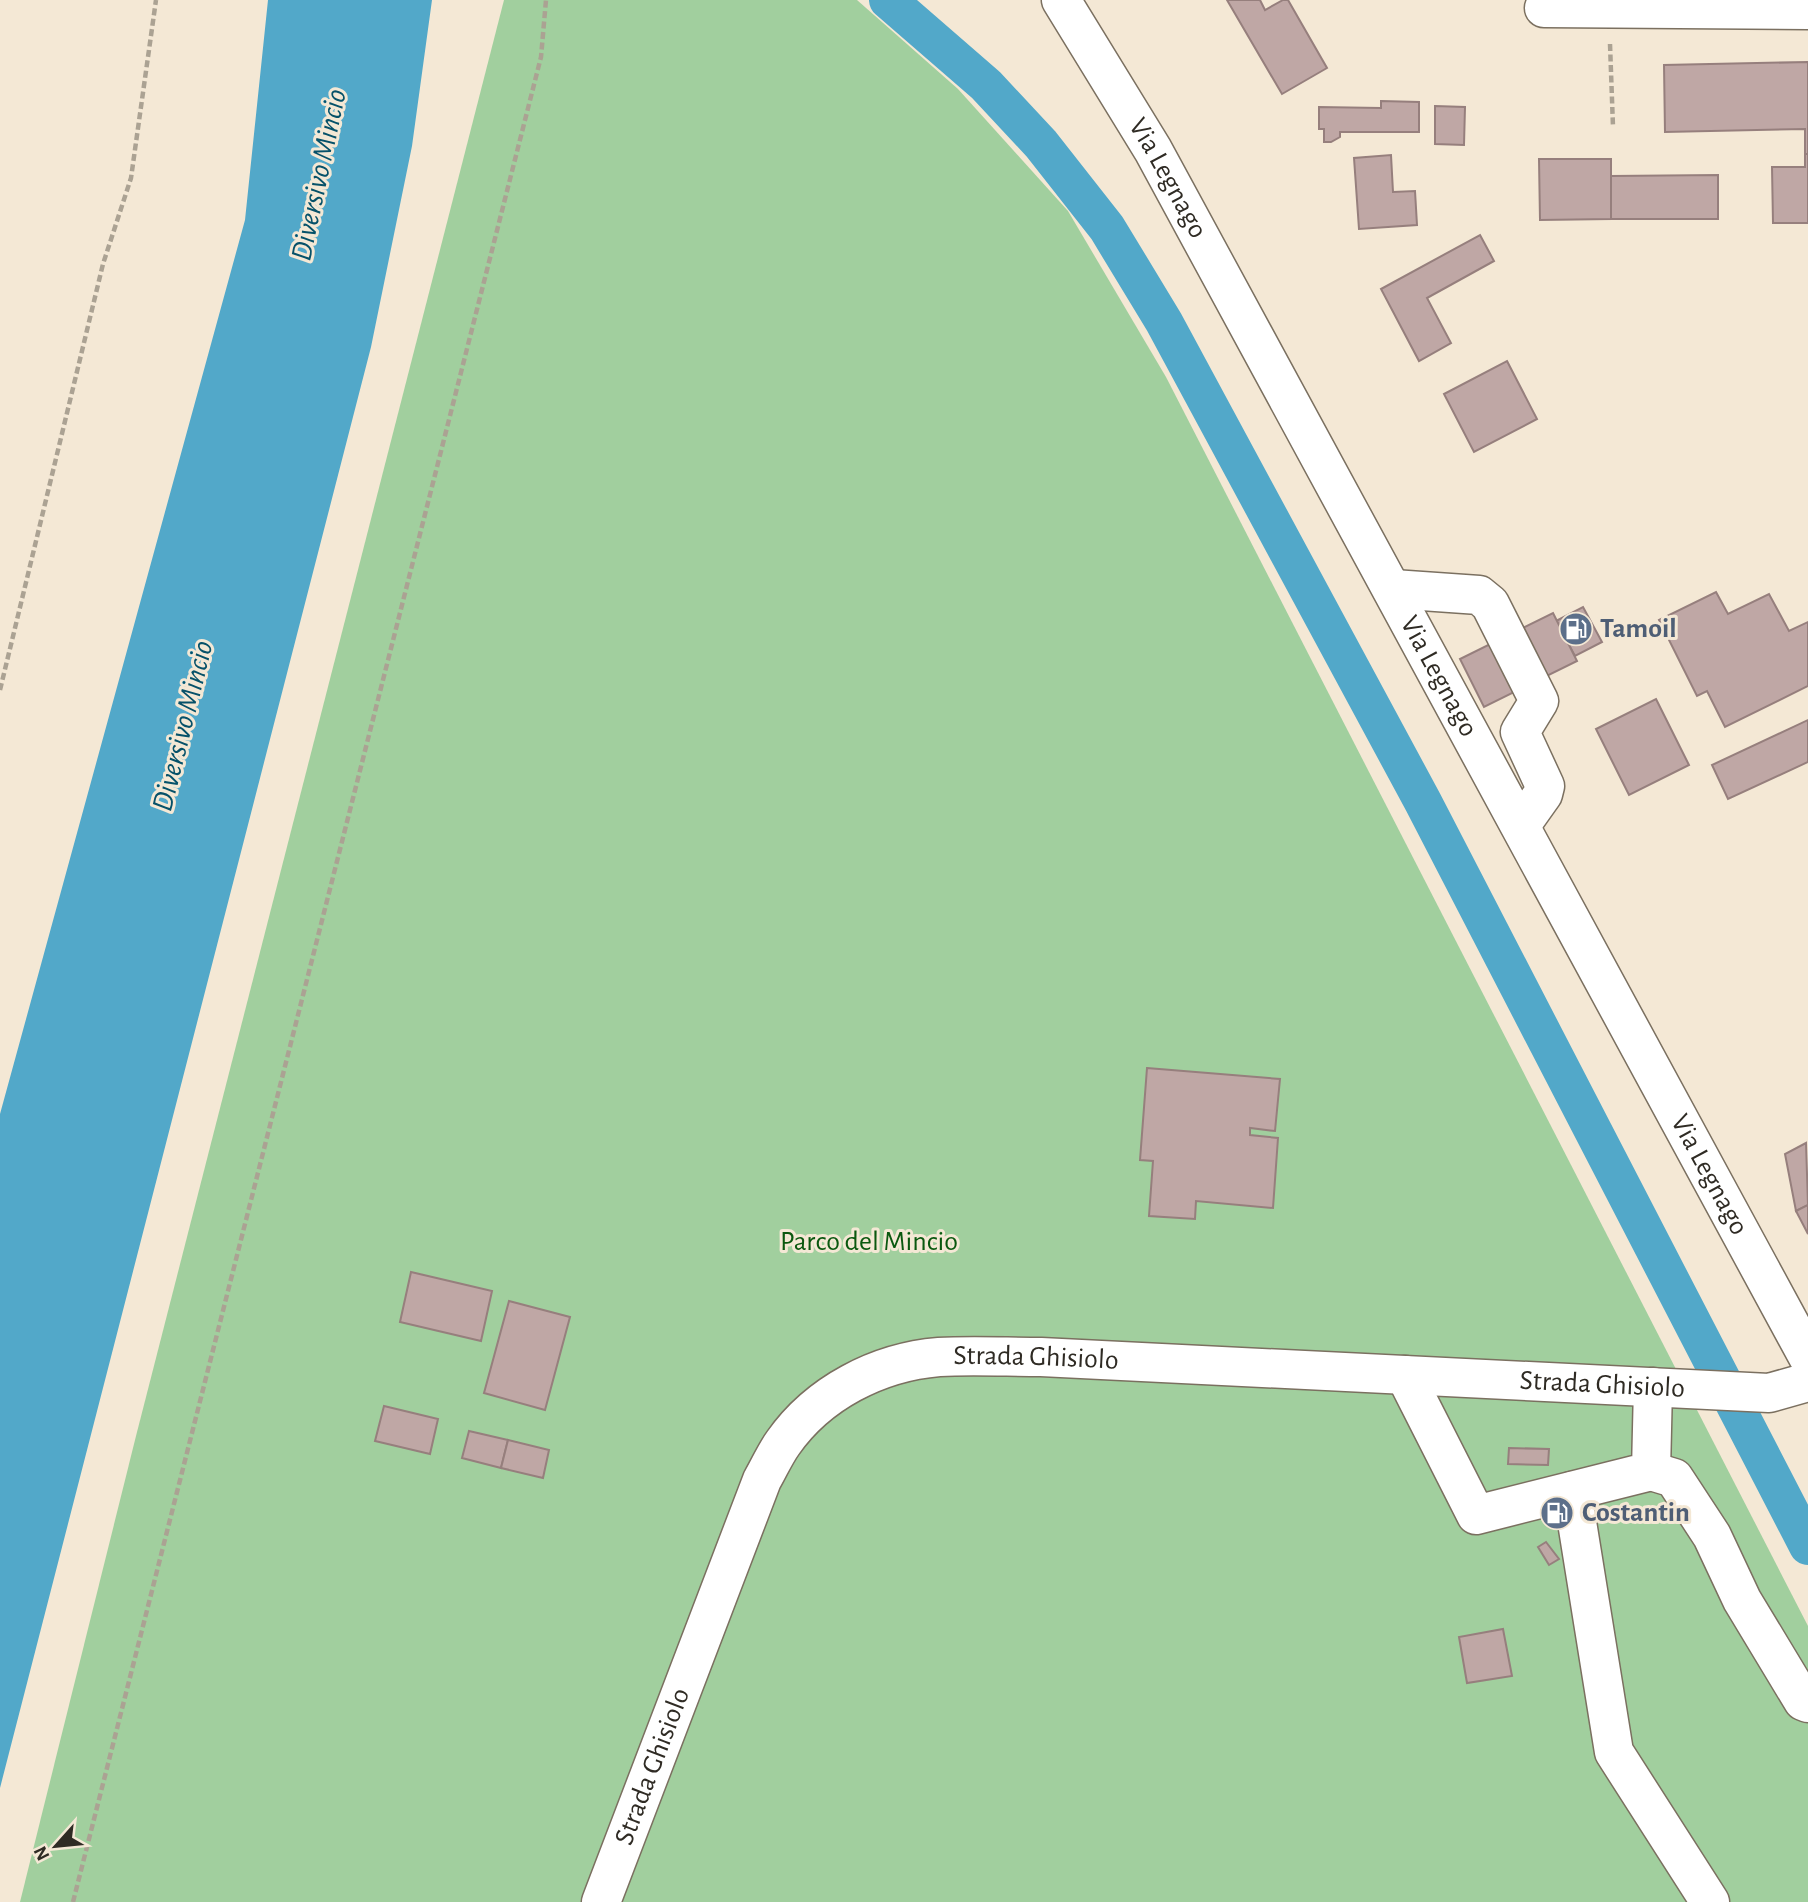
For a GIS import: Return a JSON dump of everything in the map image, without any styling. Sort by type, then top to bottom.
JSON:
[{"type":"street","name":"Via Legnago","points":[[1061,0],[1153,149],[1808,1357]]},
{"type":"street","points":[[1544,8],[1760,5],[1808,10]]},
{"type":"street","points":[[1393,589],[1479,595],[1490,604],[1539,701],[1520,733],[1545,786],[1543,794],[1521,825]]},
{"type":"street","name":"Strada Ghisiolo","points":[[601,1902],[762,1480],[783,1443],[813,1409],[847,1384],[884,1369],[936,1357],[979,1356],[1769,1393],[1808,1382]]},
{"type":"street","points":[[1405,1375],[1476,1515],[1651,1471],[1674,1478],[1712,1536],[1742,1600],[1806,1709]]},
{"type":"street","points":[[1651,1471],[1654,1387]]},
{"type":"street","points":[[1572,1491],[1614,1752],[1710,1902]]},
{"type":"path","points":[[0,690],[103,264],[131,178],[156,0]]},
{"type":"path","points":[[73,1902],[541,57],[546,0]]},
{"type":"path","points":[[1608,8],[1613,127]]},
{"type":"green space","name":"Parco del Mincio","points":[[504,0],[857,0],[958,89],[1068,211],[1166,377],[1808,1626],[1808,1902],[20,1902],[136,1436]]},
{"type":"water","name":"Diversivo Mincio","points":[[268,0],[432,0],[412,146],[371,347],[0,1788],[0,1114],[245,220]]},
{"type":"building","points":[[1227,0],[1260,0],[1265,10],[1288,0],[1327,68],[1282,94]]},
{"type":"building","points":[[1808,62],[1808,154],[1805,154],[1805,129],[1665,132],[1664,65]]},
{"type":"building","points":[[1381,101],[1419,102],[1419,132],[1340,132],[1340,137],[1324,142],[1324,129],[1319,129],[1319,107],[1381,108]]},
{"type":"building","points":[[1435,106],[1465,107],[1464,145],[1435,144]]},
{"type":"building","points":[[1805,154],[1808,154],[1808,223],[1773,223],[1772,167],[1805,167]]},
{"type":"building","points":[[1391,155],[1393,192],[1415,191],[1417,225],[1359,229],[1354,158]]},
{"type":"building","points":[[1539,159],[1611,159],[1611,219],[1540,220]]},
{"type":"building","points":[[1718,175],[1718,219],[1611,219],[1611,176]]},
{"type":"building","points":[[1480,235],[1494,261],[1427,298],[1451,343],[1419,361],[1381,289]]},
{"type":"building","points":[[1507,361],[1537,419],[1474,452],[1444,394]]},
{"type":"building","points":[[1716,592],[1728,614],[1769,594],[1789,631],[1808,622],[1808,686],[1725,727],[1707,691],[1697,696],[1659,620]]},
{"type":"building","points":[[1583,607],[1602,642],[1575,656],[1556,621]]},
{"type":"building","points":[[1553,613],[1577,661],[1484,707],[1460,659]]},
{"type":"building","points":[[1656,699],[1689,765],[1629,795],[1596,729]]},
{"type":"building","points":[[1808,720],[1808,762],[1728,799],[1712,765]]},
{"type":"building","points":[[1147,1068],[1280,1079],[1275,1131],[1250,1128],[1250,1135],[1278,1138],[1273,1208],[1196,1201],[1195,1219],[1149,1216],[1153,1161],[1140,1160]]},
{"type":"building","points":[[1806,1143],[1808,1205],[1796,1211],[1785,1154]]},
{"type":"building","points":[[1808,1205],[1808,1234],[1796,1211]]},
{"type":"building","points":[[411,1272],[492,1291],[481,1341],[400,1322]]},
{"type":"building","points":[[509,1301],[570,1317],[545,1410],[484,1393]]},
{"type":"building","points":[[384,1406],[438,1419],[430,1454],[375,1441]]},
{"type":"building","points":[[469,1431],[508,1440],[501,1468],[462,1458]]},
{"type":"building","points":[[508,1440],[549,1450],[543,1478],[501,1468]]},
{"type":"building","points":[[1509,1448],[1549,1449],[1548,1465],[1508,1464]]},
{"type":"building","points":[[1546,1542],[1559,1559],[1549,1565],[1538,1547]]},
{"type":"building","points":[[1503,1629],[1512,1676],[1467,1683],[1459,1637]]},
{"type":"waterway","points":[[888,0],[986,85],[1041,144],[1107,228],[1164,322],[1423,802],[1808,1546]]},
{"type":"place","name":"Tamoil","points":[[1576,629]]},
{"type":"place","name":"Costantin","points":[[1557,1513]]}]
